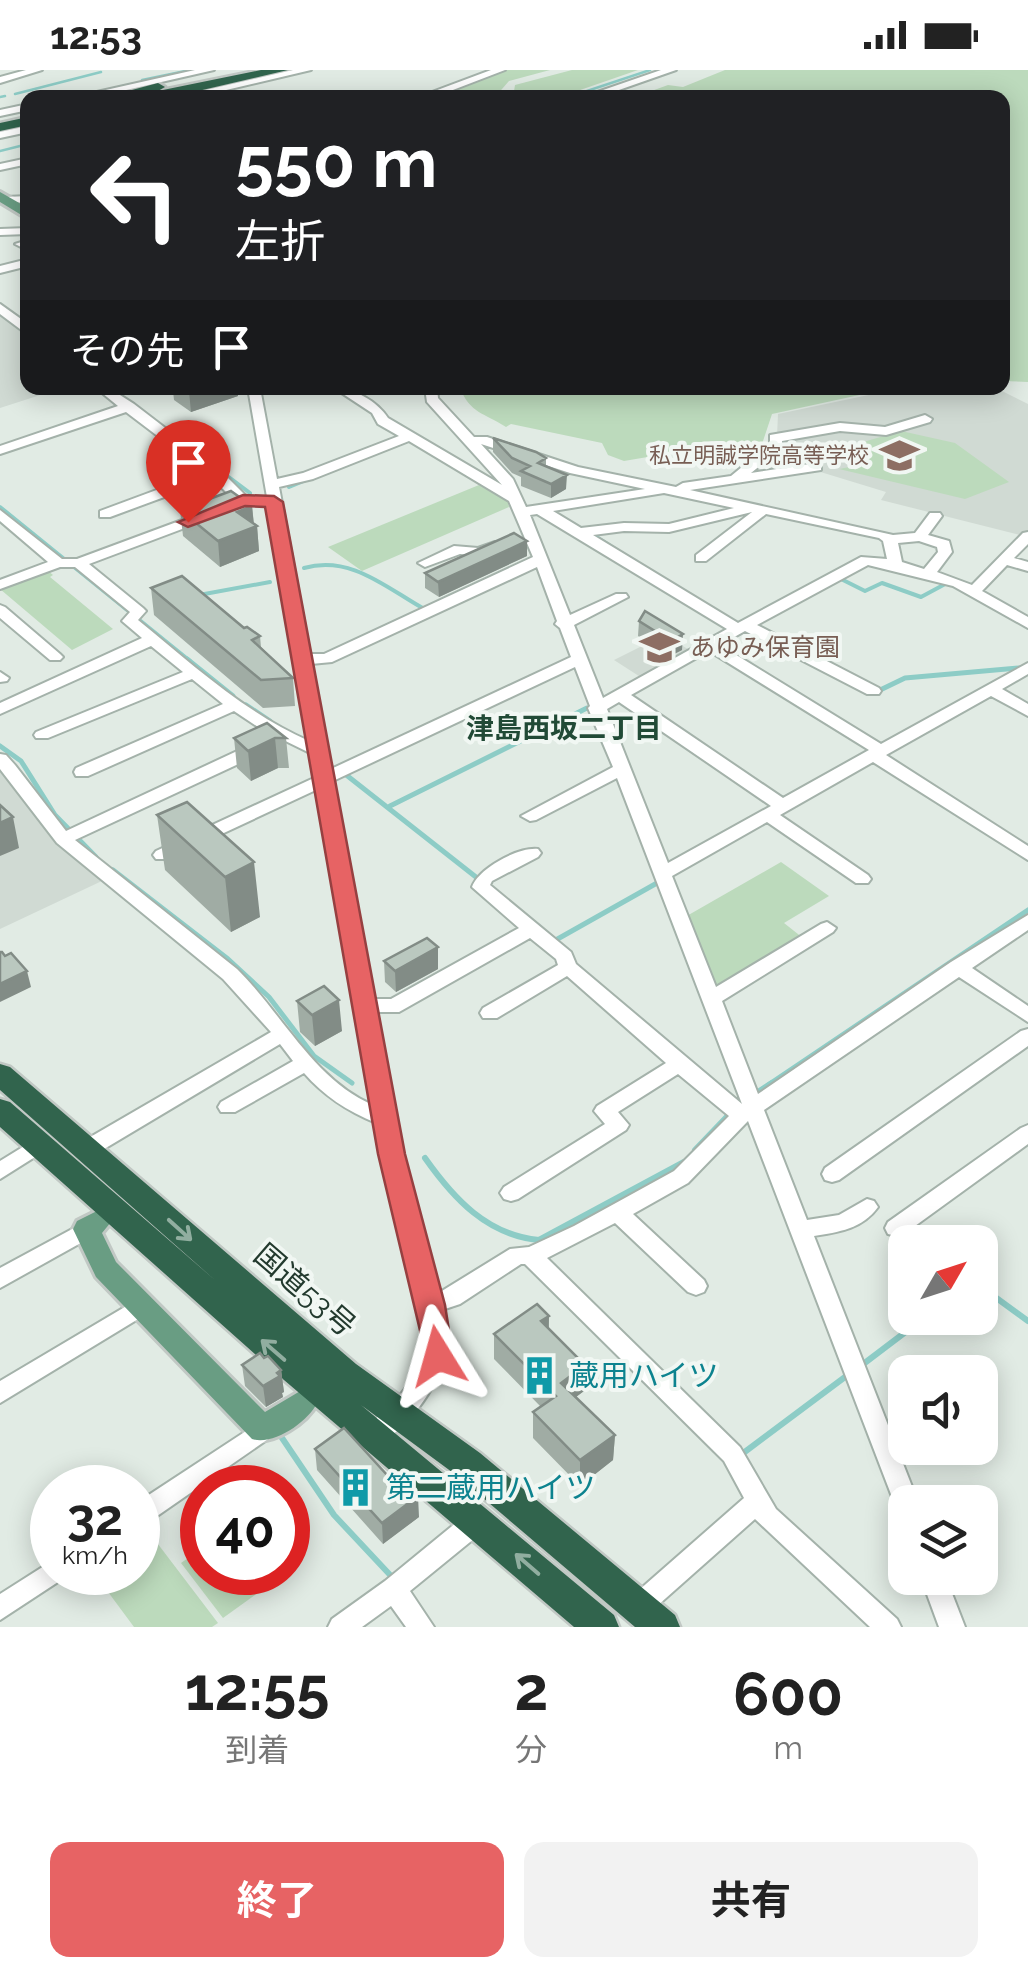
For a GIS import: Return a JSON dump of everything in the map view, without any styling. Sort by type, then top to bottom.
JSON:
[{"type":"highway","points":[[148,90],[242,70]]},
{"type":"highway","points":[[170,90],[215,76],[281,70]]},
{"type":"highway","points":[[0,1074],[87,1149],[108,1213]]},
{"type":"highway","points":[[0,1110],[108,1213],[322,1389],[500,1491],[534,1535],[648,1620]]},
{"type":"highway","points":[[386,1424],[476,1521],[601,1627]]},
{"type":"main road","points":[[108,1213],[106,1269],[262,1430],[322,1389]]},
{"type":"street","points":[[2,77],[37,70]]},
{"type":"street","points":[[126,90],[215,76],[306,70]]},
{"type":"street","points":[[444,90],[500,70]]},
{"type":"street","points":[[609,90],[670,70]]},
{"type":"street","points":[[215,76],[244,90]]},
{"type":"street","points":[[190,90],[215,76]]},
{"type":"street","points":[[0,308],[20,324]]},
{"type":"street","points":[[112,395],[215,474],[243,501]]},
{"type":"street","points":[[255,395],[384,1118],[405,1220],[430,1305],[438,1356],[422,1390],[386,1424]]},
{"type":"street","points":[[350,395],[408,436],[525,507],[586,532],[668,589],[838,670],[873,692]]},
{"type":"street","points":[[432,395],[525,507],[538,560],[712,998],[740,1110],[802,1229],[900,1485]]},
{"type":"street","points":[[0,450],[129,407]]},
{"type":"street","points":[[734,479],[778,445],[775,438],[832,428],[886,431],[925,419]]},
{"type":"street","points":[[0,582],[272,493],[408,436]]},
{"type":"street","points":[[472,442],[482,440],[528,457],[862,528],[890,539],[919,537],[944,544],[945,552],[928,574]]},
{"type":"street","points":[[525,507],[659,484],[734,479],[816,467]]},
{"type":"street","points":[[105,514],[215,474]]},
{"type":"street","points":[[586,532],[624,527],[669,528],[762,508]]},
{"type":"street","points":[[702,558],[762,508]]},
{"type":"street","points":[[862,528],[869,513]]},
{"type":"street","points":[[0,514],[138,611],[130,620],[234,705],[284,736],[318,751]]},
{"type":"street","points":[[919,537],[935,516]]},
{"type":"street","points":[[425,563],[459,549],[480,552],[530,531]]},
{"type":"street","points":[[974,592],[1028,536]]},
{"type":"street","points":[[890,539],[894,565]]},
{"type":"street","points":[[945,552],[962,550]]},
{"type":"street","points":[[302,660],[327,659],[538,560]]},
{"type":"street","points":[[596,708],[866,560],[928,574],[974,592],[1028,623]]},
{"type":"street","points":[[1005,560],[1028,567]]},
{"type":"street","points":[[563,624],[621,598]]},
{"type":"street","points":[[0,610],[55,656]]},
{"type":"street","points":[[0,710],[153,639]]},
{"type":"street","points":[[711,646],[1028,854]]},
{"type":"street","points":[[162,855],[578,660]]},
{"type":"street","points":[[42,735],[194,673]]},
{"type":"street","points":[[662,874],[992,689],[1023,677]]},
{"type":"street","points":[[992,689],[1028,711]]},
{"type":"street","points":[[620,695],[862,879]]},
{"type":"street","points":[[82,772],[234,705]]},
{"type":"street","points":[[70,835],[284,736]]},
{"type":"street","points":[[0,760],[25,784],[46,821],[70,835],[229,972],[264,1007],[306,1064],[352,1106],[384,1118]]},
{"type":"street","points":[[530,816],[622,768]]},
{"type":"street","points":[[532,853],[483,881],[481,887],[564,956],[568,967],[678,1065],[740,1110]]},
{"type":"street","points":[[430,1305],[452,1298],[518,1255],[531,1256],[681,1176],[740,1110],[1028,921]]},
{"type":"street","points":[[712,998],[827,928]]},
{"type":"street","points":[[365,1008],[392,1006],[531,929]]},
{"type":"street","points":[[490,1013],[568,967]]},
{"type":"street","points":[[958,967],[1028,1015]]},
{"type":"street","points":[[87,1149],[283,1034]]},
{"type":"street","points":[[832,1174],[1028,1036]]},
{"type":"street","points":[[228,1107],[306,1064]]},
{"type":"street","points":[[511,1193],[619,1125],[604,1111],[678,1065]]},
{"type":"street","points":[[900,1225],[1028,1133]]},
{"type":"street","points":[[0,1171],[39,1145]]},
{"type":"street","points":[[802,1229],[844,1224],[867,1208]]},
{"type":"street","points":[[618,1212],[696,1286]]},
{"type":"street","points":[[0,1279],[108,1213]]},
{"type":"street","points":[[531,1256],[732,1454],[767,1517],[888,1627]]},
{"type":"street","points":[[0,1393],[140,1307]]},
{"type":"street","points":[[160,1500],[262,1430]]},
{"type":"street","points":[[648,1620],[756,1502]]},
{"type":"street","points":[[340,1627],[394,1589],[476,1521]]},
{"type":"street","points":[[0,1608],[30,1587]]},
{"type":"street","points":[[394,1589],[406,1612],[421,1627]]},
{"type":"street","points":[[940,1595],[952,1627]]},
{"type":"shaded area","points":[[0,311],[20,328],[20,395],[40,395],[0,408]]},
{"type":"shaded area","name":"私立明誠学院高等学校","points":[[869,395],[1010,395],[1028,404],[1028,531],[1024,536],[881,500],[886,492],[814,470],[743,476],[783,446],[777,436],[778,414]]},
{"type":"shaded area","points":[[664,635],[693,652],[642,678],[614,660]]},
{"type":"shaded area","points":[[0,765],[41,820],[79,861],[104,880],[0,929]]},
{"type":"green space","points":[[503,70],[550,70],[509,81],[501,90],[447,90]]},
{"type":"green space","points":[[572,70],[638,70],[580,90],[514,90],[515,85]]},
{"type":"green space","points":[[725,70],[1028,70],[1028,382],[1010,381],[1010,90],[654,90],[668,85],[683,87]]},
{"type":"green space","points":[[859,395],[772,414],[762,444],[712,441],[688,447],[689,450],[624,461],[608,455],[602,443],[511,424],[506,427],[473,408],[464,396]]},
{"type":"green space","points":[[901,431],[955,443],[1009,482],[965,499],[839,469],[870,463],[853,445]]},
{"type":"green space","points":[[479,485],[508,501],[509,507],[362,571],[328,547]]},
{"type":"green space","points":[[47,570],[53,575],[50,577],[113,629],[72,650],[0,589]]},
{"type":"green space","points":[[781,862],[829,896],[784,923],[803,938],[722,987],[712,985],[685,917]]},
{"type":"green space","points":[[160,1547],[180,1573],[180,1595],[197,1595],[218,1623],[212,1627],[134,1627],[110,1595],[160,1595]]},
{"type":"green space","points":[[205,1595],[255,1595],[223,1618]]},
{"type":"building","points":[[493,438],[536,452],[546,458],[538,463],[567,475],[551,484],[521,471],[530,466],[512,458]]},
{"type":"building","points":[[231,491],[252,506],[237,512],[257,526],[218,541],[180,510]]},
{"type":"building","points":[[514,533],[527,541],[438,582],[425,573]]},
{"type":"building","points":[[182,576],[244,628],[260,636],[252,640],[293,678],[261,680],[151,588]]},
{"type":"building","points":[[645,611],[683,634],[671,641],[639,621]]},
{"type":"building","points":[[267,723],[286,738],[275,738],[248,751],[234,738]]},
{"type":"building","points":[[187,802],[254,862],[225,877],[157,815]]},
{"type":"building","points":[[0,805],[13,817],[0,823]]},
{"type":"building","points":[[427,938],[438,947],[395,971],[384,961]]},
{"type":"building","points":[[0,952],[5,956],[11,953],[27,971],[0,984]]},
{"type":"building","points":[[324,986],[339,1000],[312,1015],[297,1001]]},
{"type":"building","points":[[537,1304],[549,1316],[541,1321],[585,1365],[561,1383],[615,1435],[580,1460],[533,1412],[556,1396],[494,1334]]},
{"type":"building","points":[[260,1353],[281,1370],[277,1373],[280,1376],[263,1386],[242,1365]]},
{"type":"building","points":[[344,1428],[399,1488],[405,1483],[418,1496],[382,1523],[315,1449]]},
{"type":"waterway","points":[[142,80],[190,70]]},
{"type":"waterway","points":[[590,90],[650,70]]},
{"type":"waterway","points":[[31,90],[101,72]]},
{"type":"waterway","points":[[15,94],[20,93]]},
{"type":"waterway","points":[[0,97],[5,96]]},
{"type":"waterway","points":[[0,151],[20,146]]},
{"type":"waterway","points":[[119,395],[250,493]]},
{"type":"waterway","points":[[289,487],[306,480]]},
{"type":"waterway","points":[[0,507],[190,661]]},
{"type":"waterway","points":[[590,533],[618,551]]},
{"type":"waterway","points":[[304,568],[321,565],[353,570],[426,610]]},
{"type":"waterway","points":[[839,578],[865,591],[882,583],[921,597],[947,583]]},
{"type":"waterway","points":[[199,595],[270,582]]},
{"type":"waterway","points":[[187,659],[233,696]]},
{"type":"waterway","points":[[876,692],[905,678],[1019,668]]},
{"type":"waterway","points":[[246,705],[270,721]]},
{"type":"waterway","points":[[390,806],[587,708]]},
{"type":"waterway","points":[[0,746],[21,761],[55,815],[96,857]]},
{"type":"waterway","points":[[345,774],[481,881]]},
{"type":"waterway","points":[[113,870],[228,959],[269,997],[314,1056],[352,1083]]},
{"type":"waterway","points":[[551,939],[554,941],[657,883]]},
{"type":"waterway","points":[[768,1085],[1028,910]]},
{"type":"waterway","points":[[758,1092],[772,1083]]},
{"type":"waterway","points":[[695,1150],[741,1102]]},
{"type":"waterway","points":[[425,1158],[460,1201],[488,1223],[520,1237],[539,1240],[684,1162]]},
{"type":"waterway","points":[[998,1299],[1028,1321]]},
{"type":"waterway","points":[[862,1365],[902,1335]]},
{"type":"waterway","points":[[739,1451],[742,1454],[845,1377]]},
{"type":"waterway","points":[[278,1432],[334,1515],[392,1577]]},
{"type":"place","name":"私立明誠学院高等学校","points":[[899,455]]},
{"type":"place","name":"あゆみ保育園","points":[[660,647]]},
{"type":"place","name":"蔵用ハイツ","points":[[539,1375]]},
{"type":"place","name":"第二蔵用ハイツ","points":[[356,1487]]},
{"type":"district","name":"津島西坂二丁目","points":[[564,728]]},
{"type":"route","points":[[188,522],[243,501],[274,502],[392,1154],[405,1220],[430,1305],[438,1356]]}]
